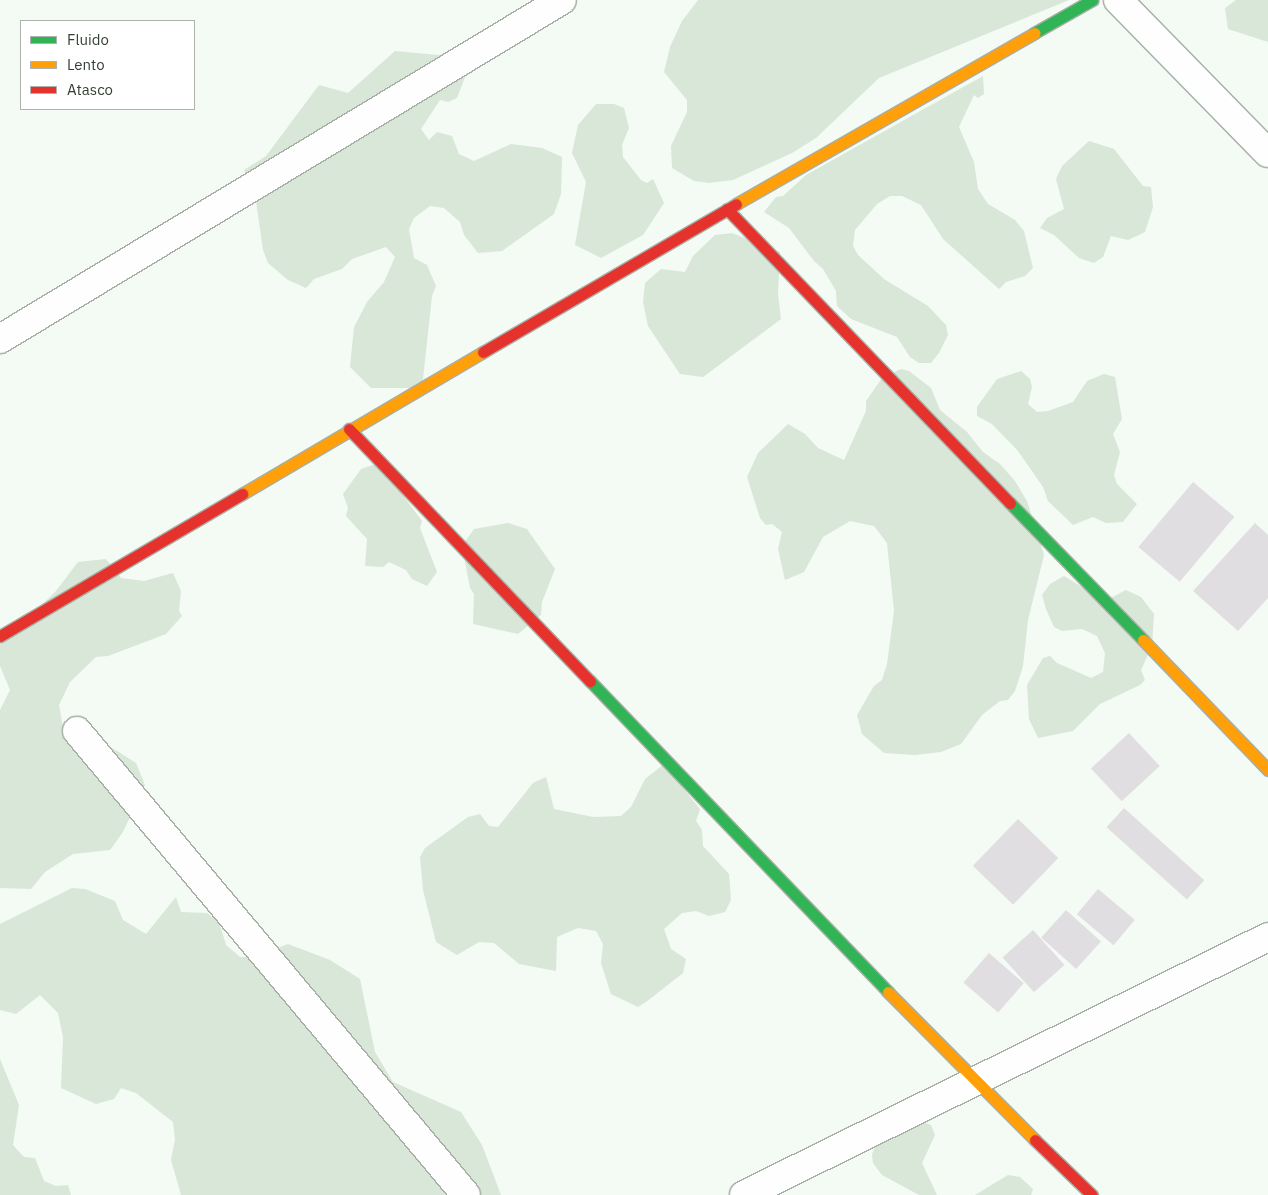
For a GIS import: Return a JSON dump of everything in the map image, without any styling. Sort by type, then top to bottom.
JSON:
[{"type":"street","points":[[0,339],[562,0]]},
{"type":"street","points":[[0,636],[349,429],[727,209],[1092,0]]},
{"type":"street","points":[[1118,0],[1268,153]]},
{"type":"street","points":[[727,209],[1268,770]]},
{"type":"street","points":[[349,429],[974,1082],[1092,1195]]},
{"type":"street","points":[[77,731],[466,1195]]},
{"type":"street","points":[[744,1195],[1268,937]]},
{"type":"green space","points":[[698,0],[1069,0],[879,78],[816,138],[792,153],[733,180],[709,183],[694,181],[672,168],[671,146],[687,112],[687,100],[664,72],[670,47],[682,21]]},
{"type":"green space","points":[[1236,0],[1268,0],[1268,42],[1228,29],[1225,8]]},
{"type":"green space","points":[[395,51],[438,55],[465,52],[473,56],[457,98],[448,102],[440,100],[421,129],[429,140],[437,132],[452,136],[459,154],[474,161],[511,144],[542,148],[562,157],[561,194],[554,214],[502,251],[478,253],[464,235],[460,222],[444,208],[430,206],[414,218],[409,229],[414,258],[427,265],[436,286],[432,296],[422,388],[371,388],[350,367],[354,327],[367,302],[384,282],[395,257],[386,247],[352,259],[342,269],[314,279],[306,288],[288,280],[268,263],[263,250],[256,201],[244,170],[266,156],[319,85],[348,93]]},
{"type":"green space","points":[[983,76],[984,94],[978,98],[974,95],[959,127],[974,162],[978,189],[988,204],[1015,220],[1024,231],[1033,268],[1025,276],[1006,282],[999,289],[943,239],[921,205],[902,196],[890,196],[877,204],[855,230],[853,246],[858,255],[884,279],[928,306],[946,325],[948,335],[939,353],[931,363],[919,363],[910,357],[897,337],[851,319],[837,306],[836,291],[823,269],[814,261],[789,228],[764,212],[776,197],[783,196],[806,175]]},
{"type":"green space","points":[[596,104],[614,104],[624,108],[629,128],[622,145],[623,157],[641,180],[647,183],[653,179],[664,203],[643,235],[601,258],[575,245],[586,182],[572,153],[578,125]]},
{"type":"green space","points":[[1089,141],[1114,149],[1143,186],[1151,187],[1153,207],[1145,232],[1128,240],[1111,236],[1103,257],[1094,263],[1079,258],[1054,235],[1040,228],[1047,218],[1064,209],[1056,179],[1062,166]]},
{"type":"green space","points":[[732,233],[780,252],[778,294],[781,319],[703,377],[680,374],[648,326],[643,302],[645,283],[661,269],[685,272],[693,256],[715,235]]},
{"type":"green space","points":[[901,369],[909,371],[931,388],[940,410],[967,432],[983,452],[1000,464],[1015,481],[1027,501],[1044,555],[1028,620],[1023,666],[1015,691],[1008,700],[1000,701],[982,715],[961,744],[941,752],[915,755],[884,753],[862,734],[857,715],[874,686],[882,680],[887,664],[894,611],[887,543],[874,526],[850,521],[823,537],[804,572],[785,580],[778,549],[782,532],[772,524],[766,525],[760,518],[747,477],[758,453],[788,424],[805,434],[818,448],[844,460],[866,411],[866,401],[882,378]]},
{"type":"green space","points":[[1021,371],[1030,379],[1032,387],[1028,404],[1037,412],[1048,411],[1073,402],[1087,381],[1104,374],[1115,377],[1122,419],[1113,434],[1120,452],[1114,475],[1117,484],[1137,504],[1123,522],[1106,523],[1093,517],[1073,525],[1048,501],[1043,487],[1018,451],[992,424],[977,416],[977,407],[997,379]]},
{"type":"green space","points":[[379,463],[422,521],[420,528],[437,572],[427,586],[412,579],[406,570],[389,562],[383,567],[365,566],[367,539],[346,516],[348,508],[343,494],[361,469]]},
{"type":"green space","points":[[508,523],[527,529],[555,569],[542,602],[541,615],[518,634],[473,624],[474,594],[470,588],[462,546],[474,529]]},
{"type":"green space","points":[[106,559],[121,578],[144,581],[173,573],[181,591],[179,611],[182,616],[166,634],[108,656],[96,657],[70,682],[59,705],[64,732],[90,752],[114,749],[136,763],[145,785],[123,832],[110,850],[73,854],[45,872],[31,889],[0,888],[0,710],[10,690],[0,666],[0,645],[56,591],[78,562]]},
{"type":"green space","points":[[1064,576],[1105,601],[1126,590],[1141,597],[1154,614],[1152,646],[1141,670],[1145,680],[1140,685],[1100,704],[1073,731],[1038,738],[1029,719],[1027,685],[1043,658],[1050,656],[1057,663],[1091,678],[1103,672],[1105,653],[1097,636],[1082,629],[1062,631],[1054,627],[1046,609],[1042,595],[1050,584]]},
{"type":"green space","points":[[664,764],[700,809],[696,821],[702,830],[703,846],[729,874],[731,900],[725,912],[709,916],[696,911],[682,913],[664,929],[671,949],[686,959],[683,973],[646,1002],[638,1007],[611,994],[601,963],[603,944],[596,931],[578,928],[557,937],[556,971],[519,964],[494,943],[479,942],[457,955],[436,942],[423,890],[420,857],[425,848],[468,817],[480,814],[489,826],[498,827],[533,783],[546,777],[554,809],[593,817],[621,816],[631,807],[645,779]]},
{"type":"green space","points":[[72,888],[85,889],[115,901],[123,920],[146,934],[176,897],[181,912],[207,913],[219,922],[226,945],[240,957],[255,957],[288,944],[330,960],[360,979],[375,1052],[393,1082],[461,1112],[482,1145],[501,1195],[181,1195],[171,1160],[175,1139],[173,1122],[136,1093],[121,1088],[114,1099],[96,1104],[61,1088],[63,1037],[58,1013],[40,995],[16,1014],[0,1010],[0,924]]},
{"type":"green space","points":[[0,1059],[19,1105],[13,1145],[24,1157],[35,1158],[44,1181],[56,1186],[68,1185],[71,1195],[0,1195]]},
{"type":"green space","points":[[916,1119],[931,1125],[935,1135],[922,1163],[937,1195],[919,1195],[882,1175],[873,1163],[872,1154],[877,1142]]},
{"type":"green space","points":[[1008,1175],[1020,1177],[1033,1189],[1031,1195],[975,1195]]},
{"type":"building","points":[[1193,482],[1234,517],[1180,582],[1138,547]]},
{"type":"building","points":[[1255,523],[1268,535],[1268,598],[1238,631],[1193,591]]},
{"type":"building","points":[[1129,733],[1160,766],[1122,801],[1091,768]]},
{"type":"building","points":[[1124,808],[1204,880],[1187,900],[1107,827]]},
{"type":"building","points":[[1018,819],[1058,858],[1013,905],[973,866]]},
{"type":"building","points":[[1098,889],[1135,920],[1114,945],[1077,914]]},
{"type":"building","points":[[1066,910],[1101,941],[1076,969],[1041,937]]},
{"type":"building","points":[[1033,930],[1064,965],[1034,992],[1003,957]]},
{"type":"building","points":[[989,953],[1024,983],[998,1013],[963,982]]},
{"type":"traffic: fast","points":[[1034,33],[1092,0]]},
{"type":"traffic: fast","points":[[1010,503],[1143,640]]},
{"type":"traffic: fast","points":[[590,681],[888,992]]},
{"type":"traffic: slow","points":[[736,204],[1034,33]]},
{"type":"traffic: slow","points":[[242,494],[483,352]]},
{"type":"traffic: slow","points":[[1143,640],[1268,770]]},
{"type":"traffic: slow","points":[[888,992],[1035,1140]]},
{"type":"traffic: jam","points":[[483,352],[736,204]]},
{"type":"traffic: jam","points":[[727,209],[1010,503]]},
{"type":"traffic: jam","points":[[349,429],[590,681]]},
{"type":"traffic: jam","points":[[0,636],[242,494]]},
{"type":"traffic: jam","points":[[1035,1140],[1092,1195]]}]
